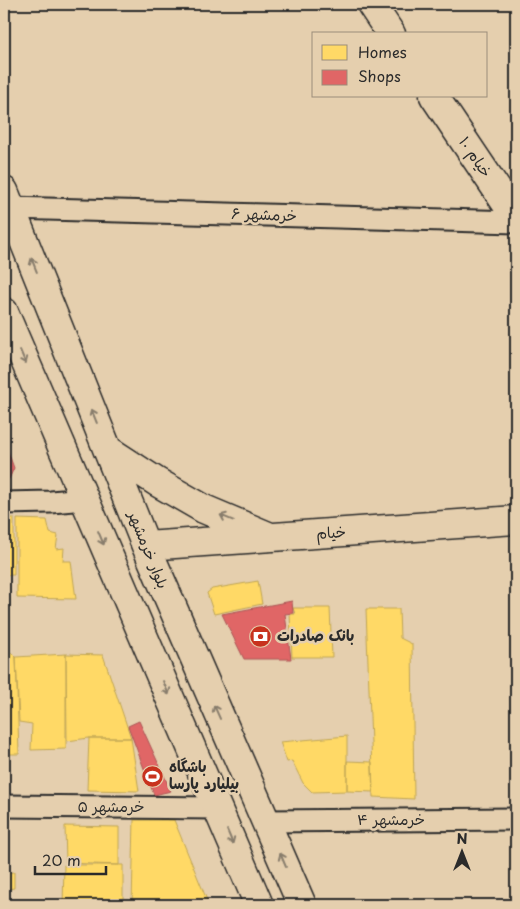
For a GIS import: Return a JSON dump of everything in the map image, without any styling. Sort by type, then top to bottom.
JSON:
[{"type":"main road","points":[[371,4],[390,32]]},
{"type":"main road","name":"خیام ۱۰","points":[[435,98],[516,220]]},
{"type":"main road","name":"بلوار خرمشهر","points":[[8,199],[146,546],[302,905]]},
{"type":"main road","points":[[4,312],[258,905]]},
{"type":"main road","points":[[108,450],[157,482],[204,508],[271,537]]},
{"type":"main road","name":"خیام","points":[[146,546],[516,520]]},
{"type":"street","name":"خرمشهر ۶","points":[[8,199],[516,220]]},
{"type":"street","points":[[4,503],[84,499]]},
{"type":"street","name":"خرمشهر ۵","points":[[4,806],[218,808]]},
{"type":"street","name":"خرمشهر ۴","points":[[266,821],[516,819]]},
{"type":"building: Homes","points":[[4,518],[14,518],[14,575],[4,575]]},
{"type":"building: Homes","points":[[17,519],[47,520],[50,533],[58,535],[56,549],[64,548],[63,561],[71,561],[76,599],[17,598]]},
{"type":"building: Homes","points":[[258,581],[262,604],[214,614],[207,593],[212,589]]},
{"type":"building: Homes","points":[[293,608],[330,608],[332,657],[292,657],[290,614],[295,614]]},
{"type":"building: Homes","points":[[366,609],[399,609],[400,638],[412,644],[414,799],[373,797]]},
{"type":"building: Homes","points":[[4,652],[12,653],[16,657],[19,754],[4,754]]},
{"type":"building: Homes","points":[[66,654],[103,655],[131,738],[89,738],[67,741]]},
{"type":"building: Homes","points":[[66,654],[66,749],[31,750],[32,724],[19,722],[16,657]]},
{"type":"building: Homes","points":[[347,736],[347,791],[312,792],[303,783],[292,761],[287,762],[280,742]]},
{"type":"building: Homes","points":[[89,738],[131,738],[139,791],[87,790]]},
{"type":"building: Homes","points":[[347,761],[372,762],[373,792],[347,791]]},
{"type":"building: Homes","points":[[134,820],[174,820],[209,905],[132,905]]},
{"type":"building: Homes","points":[[65,826],[119,827],[119,865],[66,863]]},
{"type":"building: Homes","points":[[64,865],[123,865],[123,905],[63,905]]},
{"type":"building: Homes","points":[[14,872],[14,888],[8,889],[8,905],[4,905],[4,873]]},
{"type":"building: Shops","points":[[4,441],[14,468],[9,479],[4,479]]},
{"type":"building: Shops","name":"بانک صادرات","points":[[292,601],[293,613],[285,614],[291,659],[244,659],[222,614]]},
{"type":"building: Shops","name":"باشگاه بیلیارد پارسا","points":[[139,721],[171,791],[154,795],[128,726]]},
{"type":"place","name":"بانک صادرات","points":[[261,636]]},
{"type":"place","name":"باشگاه بیلیارد پارسا","points":[[153,776]]}]
